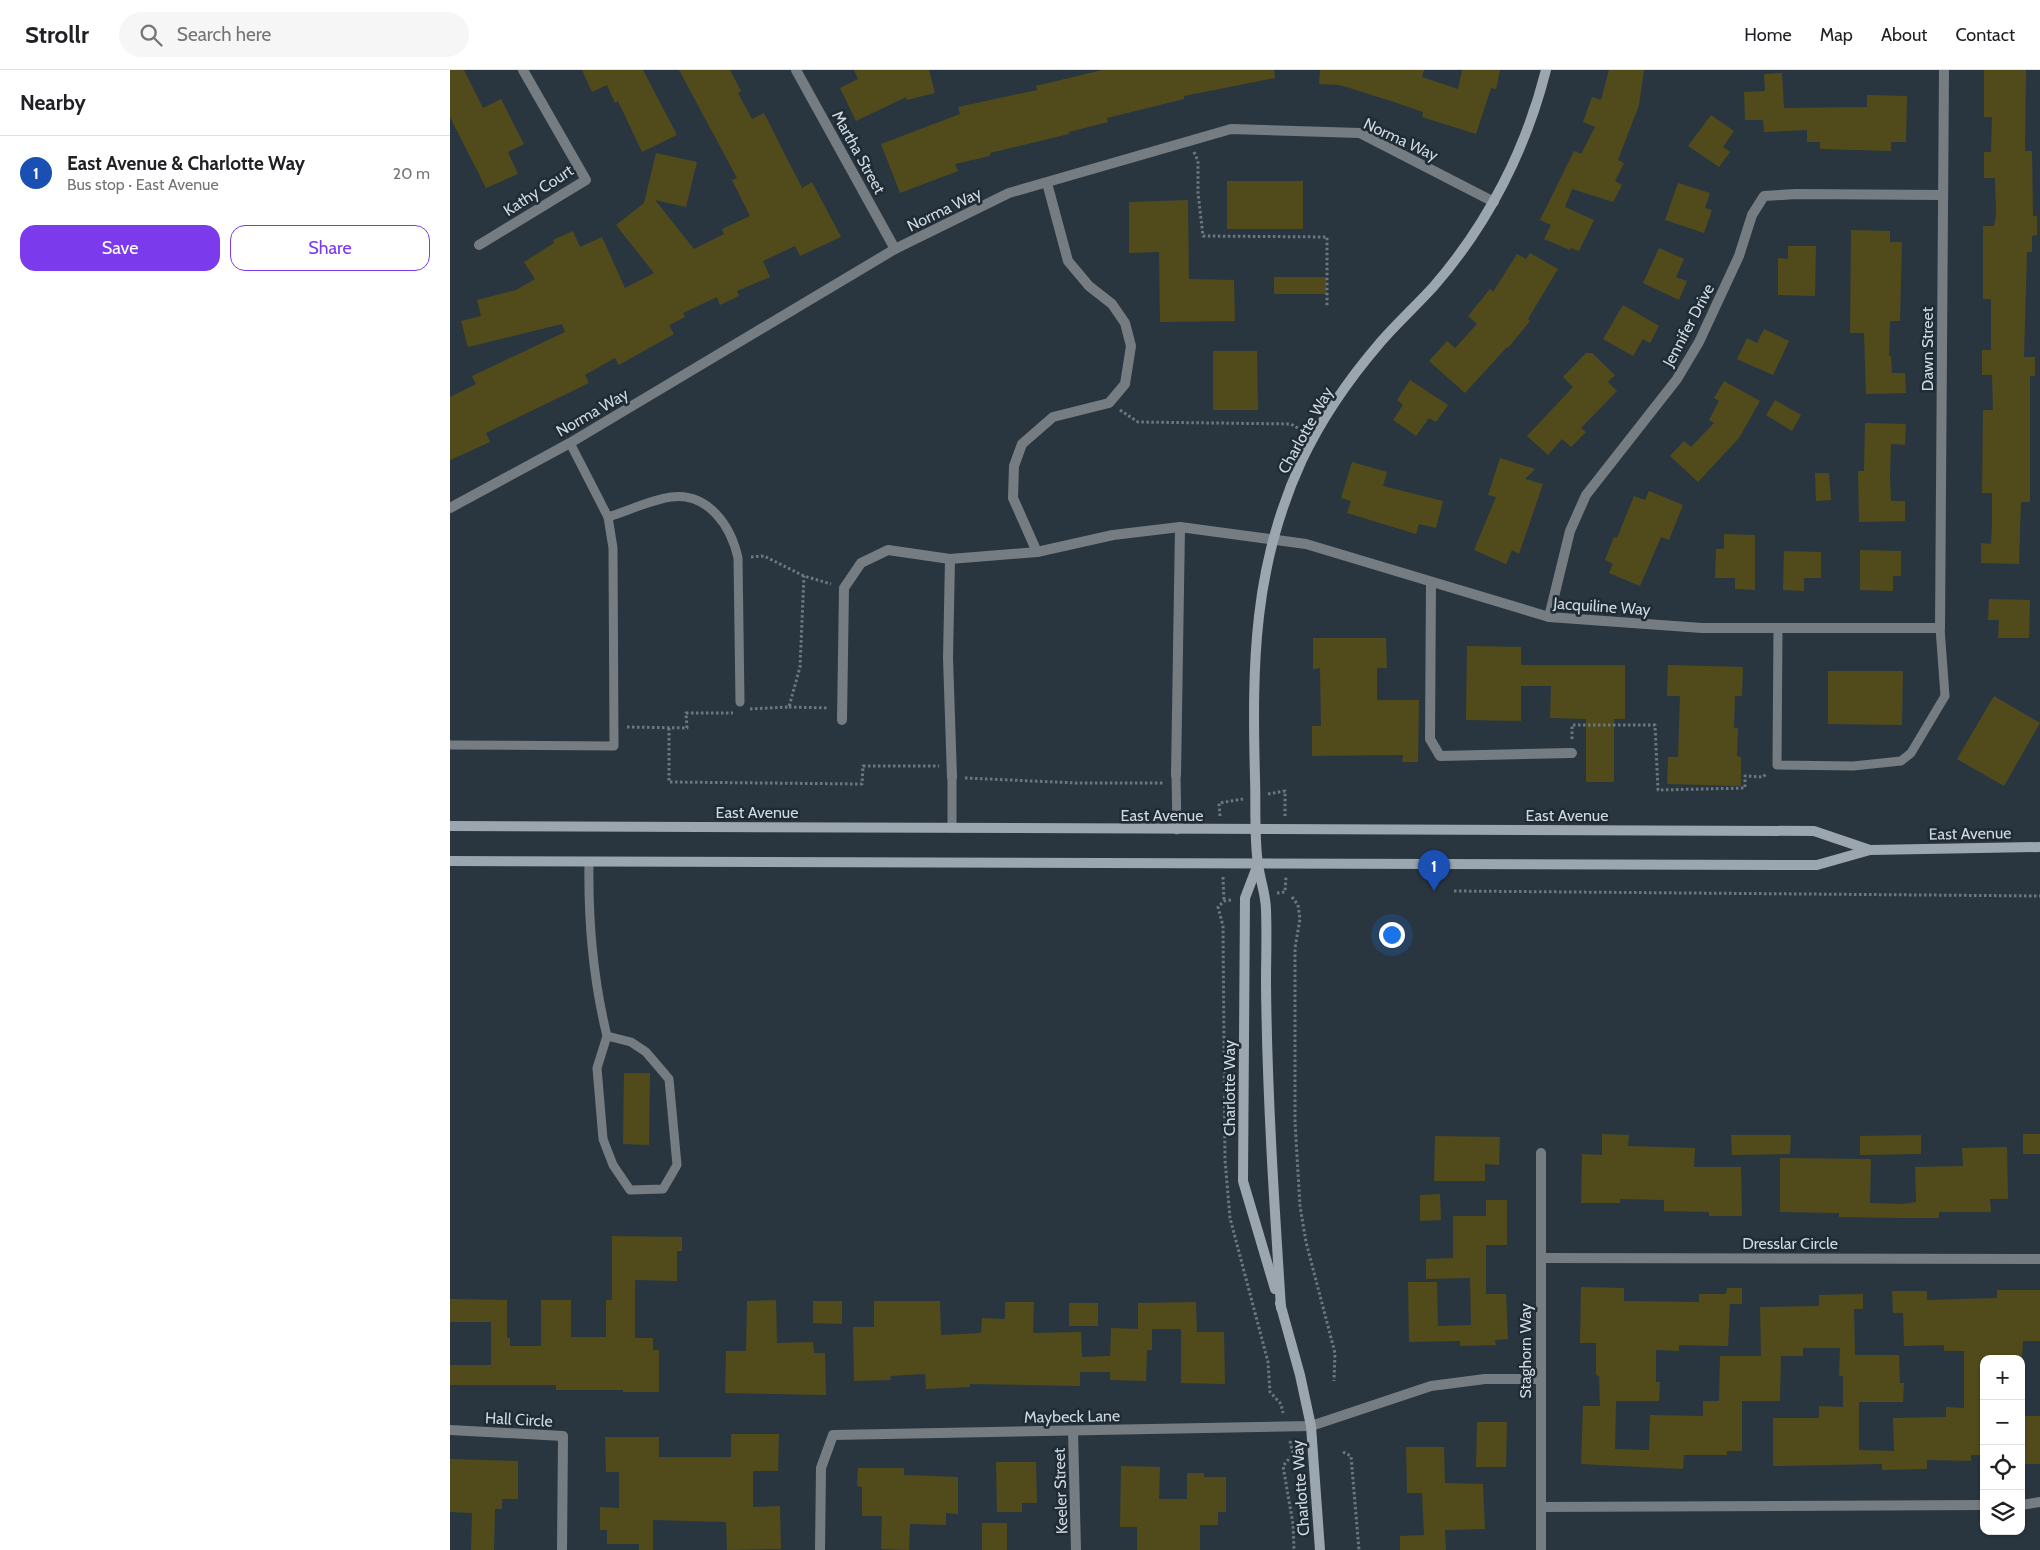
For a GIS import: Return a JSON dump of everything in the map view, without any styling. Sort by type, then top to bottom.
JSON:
[{"type":"main road","name":"Charlotte Way","points":[[1281,1308],[1272,1181],[1266,984],[1266,906],[1258,864],[1256,830],[1255,647],[1261,591],[1283,505],[1303,458],[1326,416],[1353,375],[1380,342],[1434,285],[1461,251],[1494,202],[1521,148],[1537,106],[1546,70]]},
{"type":"main road","name":"East Avenue","points":[[450,826],[1814,831],[1870,850]]},
{"type":"main road","name":"East Avenue","points":[[450,861],[1258,864],[1336,862],[1817,865],[1870,850],[2040,847]]},
{"type":"main road","name":"Charlotte Way","points":[[1258,864],[1245,898],[1243,1181],[1300,1374],[1310,1426],[1320,1550]]},
{"type":"street","name":"Kathy Court","points":[[478,245],[586,180],[523,70]]},
{"type":"street","name":"Martha Street","points":[[796,70],[895,249]]},
{"type":"street","name":"Dawn Street","points":[[1940,628],[1944,70]]},
{"type":"street","name":"Norma Way","points":[[450,508],[570,443],[895,249],[1009,194],[1189,141],[1231,129],[1360,133],[1494,202]]},
{"type":"street","points":[[1037,552],[1013,498],[1014,466],[1022,444],[1053,417],[1109,403],[1125,384],[1131,346],[1125,323],[1112,304],[1089,286],[1068,261],[1047,183]]},
{"type":"street","name":"Jennifer Drive","points":[[1549,617],[1570,531],[1586,495],[1677,379],[1699,342],[1739,256],[1752,214],[1764,196],[1796,194],[1943,195]]},
{"type":"street","points":[[1176,779],[1180,527]]},
{"type":"street","name":"Jacquiline Way","points":[[844,588],[861,564],[888,550],[950,560],[1037,552],[1113,535],[1180,527],[1306,544],[1549,617],[1702,628],[1940,628]]},
{"type":"street","points":[[950,560],[948,658],[952,777]]},
{"type":"street","points":[[1431,582],[1430,739],[1440,756],[1572,752]]},
{"type":"street","points":[[842,720],[844,588]]},
{"type":"street","name":"Staghorn Way","points":[[1541,1153],[1539,1379],[1541,1550]]},
{"type":"street","name":"Dresslar Circle","points":[[1541,1258],[2040,1259]]},
{"type":"street","name":"Maybeck Lane","points":[[820,1550],[821,1468],[834,1435],[1310,1426],[1431,1386],[1486,1380],[1539,1379]]},
{"type":"street","name":"Hall Circle","points":[[450,1430],[563,1436],[562,1550]]},
{"type":"street","name":"Keeler Street","points":[[1073,1431],[1076,1550]]},
{"type":"street","points":[[2025,1504],[2040,1502]]},
{"type":"street","points":[[1541,1506],[1980,1505]]},
{"type":"lane","points":[[450,746],[614,746],[613,548],[608,517],[570,443]]},
{"type":"lane","points":[[608,517],[670,497],[690,497],[709,507],[726,524],[734,540],[738,558],[740,702]]},
{"type":"lane","points":[[1778,628],[1777,765],[1853,766],[1901,761],[1911,753],[1944,696],[1940,628]]},
{"type":"lane","points":[[952,777],[952,828]]},
{"type":"lane","points":[[1176,779],[1177,830]]},
{"type":"lane","points":[[589,862],[588,914],[593,969],[607,1036],[597,1068],[603,1139],[613,1165],[630,1190],[663,1189],[677,1165],[669,1080],[646,1052],[630,1042],[607,1036]]},
{"type":"path","points":[[1189,141],[1198,161],[1198,193],[1203,236],[1327,238],[1327,306]]},
{"type":"path","points":[[1109,403],[1138,422],[1291,424]]},
{"type":"path","points":[[738,558],[764,556],[804,576],[844,588]]},
{"type":"path","points":[[789,707],[843,708]]},
{"type":"path","points":[[1572,752],[1572,725],[1655,725],[1658,790],[1745,788],[1745,776],[1762,777],[1777,765]]},
{"type":"path","points":[[669,728],[669,782],[862,784],[863,766],[952,766]]},
{"type":"path","points":[[952,777],[1077,783],[1176,779]]},
{"type":"path","points":[[1454,891],[2040,896]]},
{"type":"path","points":[[1292,897],[1298,905],[1300,919],[1295,948],[1294,1017],[1295,1122],[1300,1206],[1306,1242],[1335,1353],[1334,1381]]},
{"type":"path","points":[[1343,1452],[1351,1456],[1359,1550]]},
{"type":"building","points":[[450,70],[464,70],[483,108],[501,99],[524,144],[508,152],[518,174],[486,188],[450,117]]},
{"type":"building","points":[[582,70],[643,70],[677,135],[642,152],[618,101],[615,103],[607,85],[592,92]]},
{"type":"building","points":[[679,70],[730,70],[741,91],[738,93],[752,119],[764,113],[802,188],[812,182],[841,237],[800,256],[795,246],[763,261],[770,277],[737,291],[739,296],[720,305],[717,297],[683,313],[685,317],[669,325],[674,334],[619,365],[615,358],[585,375],[589,383],[486,433],[490,442],[450,460],[450,397],[476,384],[472,376],[565,332],[562,324],[468,347],[461,321],[481,316],[477,300],[516,290],[535,279],[524,262],[554,243],[553,240],[573,231],[580,247],[602,237],[625,288],[654,273],[616,225],[644,203],[656,153],[697,162],[686,207],[655,200],[694,249],[724,234],[722,229],[750,216],[732,180],[737,178]]},
{"type":"building","points":[[854,70],[929,70],[935,93],[907,100],[906,97],[856,121],[840,88],[858,79]]},
{"type":"building","points":[[1102,70],[1274,70],[1275,78],[1184,96],[1184,99],[1107,118],[1108,122],[1069,132],[1069,134],[990,153],[990,156],[955,164],[958,171],[900,193],[881,144],[960,114],[958,107],[1037,90],[1036,86]]},
{"type":"building","points":[[1320,70],[1424,70],[1422,77],[1458,89],[1462,70],[1500,70],[1496,89],[1491,88],[1476,134],[1422,117],[1423,112],[1394,102],[1340,85],[1319,84]]},
{"type":"building","points":[[1609,70],[1644,70],[1639,105],[1618,160],[1624,163],[1615,181],[1622,185],[1613,202],[1572,189],[1565,207],[1594,220],[1579,251],[1571,248],[1570,250],[1544,239],[1551,225],[1540,220],[1574,151],[1581,154],[1595,127],[1583,122],[1592,97],[1601,100]]},
{"type":"building","points":[[1984,70],[2026,70],[2025,151],[2032,151],[2033,216],[2037,216],[2037,235],[2032,236],[2032,252],[2027,252],[2024,357],[2035,357],[2035,376],[2030,376],[2030,502],[2021,502],[2019,564],[1981,563],[1981,543],[1991,544],[1992,525],[1992,493],[1982,493],[1983,410],[1993,410],[1992,375],[1982,375],[1982,350],[1991,350],[1991,299],[1983,299],[1983,226],[1994,226],[1996,216],[1995,178],[1984,178],[1984,152],[1991,152],[1992,117],[1984,117]]},
{"type":"building","points":[[1782,73],[1784,108],[1867,107],[1867,95],[1907,96],[1906,142],[1891,142],[1891,151],[1820,149],[1820,142],[1807,142],[1807,130],[1764,132],[1763,120],[1745,120],[1744,92],[1765,91],[1764,74]]},
{"type":"building","points":[[1711,115],[1734,131],[1723,147],[1730,152],[1719,167],[1688,146]]},
{"type":"building","points":[[1227,181],[1303,181],[1303,229],[1227,229]]},
{"type":"building","points":[[1678,183],[1710,193],[1705,208],[1712,210],[1704,233],[1665,220]]},
{"type":"building","points":[[1188,200],[1189,279],[1234,280],[1235,321],[1160,322],[1159,252],[1129,253],[1129,202]]},
{"type":"building","points":[[1851,230],[1890,231],[1890,242],[1902,242],[1900,321],[1890,321],[1889,356],[1891,356],[1892,373],[1905,373],[1906,393],[1866,394],[1864,333],[1850,333]]},
{"type":"building","points":[[1788,246],[1816,246],[1815,296],[1778,295],[1778,258],[1788,259]]},
{"type":"building","points":[[1659,248],[1684,259],[1676,277],[1687,281],[1679,300],[1643,283]]},
{"type":"building","points":[[1530,253],[1558,269],[1528,319],[1530,321],[1508,348],[1465,393],[1429,361],[1447,341],[1455,348],[1477,324],[1468,316],[1490,289],[1493,292],[1517,254],[1526,259]]},
{"type":"building","points":[[1274,277],[1326,277],[1326,294],[1274,294]]},
{"type":"building","points":[[1623,305],[1659,326],[1650,343],[1643,339],[1633,356],[1603,339]]},
{"type":"building","points":[[1764,329],[1789,341],[1773,375],[1737,359],[1747,338],[1757,343]]},
{"type":"building","points":[[1213,351],[1257,351],[1258,410],[1213,410]]},
{"type":"building","points":[[1586,353],[1592,353],[1615,375],[1608,382],[1617,391],[1581,428],[1586,432],[1571,447],[1562,439],[1548,455],[1527,436],[1573,387],[1563,377]]},
{"type":"building","points":[[1410,380],[1448,405],[1436,422],[1429,418],[1416,436],[1393,420],[1403,405],[1397,400]]},
{"type":"building","points":[[1724,381],[1760,401],[1739,438],[1698,482],[1670,456],[1684,441],[1691,447],[1714,423],[1709,420],[1719,401],[1714,398]]},
{"type":"building","points":[[1775,400],[1801,415],[1792,431],[1766,415]]},
{"type":"building","points":[[1865,423],[1906,424],[1905,445],[1891,444],[1890,477],[1891,501],[1905,501],[1905,521],[1859,522],[1858,471],[1864,471]]},
{"type":"building","points":[[1500,458],[1535,469],[1525,479],[1543,484],[1519,554],[1512,550],[1506,564],[1474,550],[1496,497],[1488,495]]},
{"type":"building","points":[[1352,462],[1387,472],[1383,486],[1443,501],[1436,528],[1419,524],[1416,534],[1347,513],[1351,501],[1341,498]]},
{"type":"building","points":[[1815,473],[1829,473],[1831,500],[1816,501]]},
{"type":"building","points":[[1649,491],[1683,505],[1669,540],[1661,537],[1640,586],[1609,573],[1613,564],[1605,560],[1614,537],[1617,538],[1634,496],[1645,500]]},
{"type":"building","points":[[1724,534],[1755,535],[1755,590],[1735,589],[1735,578],[1715,578],[1716,549],[1724,549]]},
{"type":"building","points":[[1860,550],[1901,551],[1901,576],[1893,576],[1893,591],[1860,590]]},
{"type":"building","points":[[1784,551],[1821,552],[1821,578],[1804,578],[1804,591],[1783,590]]},
{"type":"building","points":[[1989,599],[2030,600],[2029,638],[1998,638],[1999,620],[1988,620]]},
{"type":"building","points":[[1313,638],[1386,638],[1387,668],[1377,668],[1377,700],[1419,700],[1418,762],[1402,762],[1403,755],[1312,756],[1312,726],[1321,726],[1320,668],[1313,669]]},
{"type":"building","points":[[1467,646],[1521,647],[1521,665],[1625,665],[1625,719],[1614,719],[1614,782],[1586,782],[1586,719],[1550,718],[1551,686],[1521,686],[1521,721],[1466,720]]},
{"type":"building","points":[[1668,665],[1743,667],[1742,696],[1735,696],[1734,728],[1738,728],[1737,756],[1741,757],[1741,786],[1667,784],[1668,757],[1678,757],[1680,696],[1667,696]]},
{"type":"building","points":[[1828,671],[1903,671],[1902,725],[1828,724]]},
{"type":"building","points":[[1994,696],[2040,723],[2004,786],[1957,759]]},
{"type":"building","points":[[624,1073],[650,1073],[649,1145],[623,1144]]},
{"type":"building","points":[[1602,1134],[1629,1135],[1628,1146],[1695,1148],[1694,1167],[1741,1167],[1742,1216],[1709,1216],[1709,1212],[1664,1211],[1664,1200],[1620,1199],[1620,1203],[1581,1203],[1582,1154],[1602,1155]]},
{"type":"building","points":[[2023,1134],[2040,1134],[2040,1154],[2023,1154]]},
{"type":"building","points":[[1731,1135],[1791,1135],[1790,1154],[1732,1155]]},
{"type":"building","points":[[1921,1135],[1921,1154],[1860,1155],[1860,1136]]},
{"type":"building","points":[[1435,1136],[1500,1137],[1499,1165],[1485,1164],[1485,1181],[1434,1181]]},
{"type":"building","points":[[2007,1147],[2008,1199],[1990,1199],[1991,1212],[1939,1212],[1939,1218],[1904,1218],[1839,1217],[1839,1213],[1780,1212],[1780,1158],[1871,1159],[1870,1203],[1903,1204],[1916,1202],[1915,1167],[1963,1166],[1962,1148]]},
{"type":"building","points":[[1440,1194],[1441,1220],[1420,1221],[1420,1195]]},
{"type":"building","points":[[1486,1200],[1507,1200],[1507,1245],[1486,1245],[1486,1294],[1506,1294],[1508,1339],[1495,1340],[1496,1345],[1460,1346],[1460,1341],[1409,1342],[1408,1282],[1437,1282],[1438,1326],[1471,1325],[1470,1278],[1426,1279],[1426,1259],[1453,1258],[1453,1216],[1486,1216]]},
{"type":"building","points":[[612,1236],[682,1237],[682,1251],[677,1251],[677,1281],[635,1280],[635,1338],[653,1338],[653,1350],[659,1350],[659,1392],[556,1390],[556,1385],[450,1385],[450,1365],[491,1365],[491,1322],[450,1322],[450,1299],[507,1300],[507,1338],[510,1338],[510,1346],[541,1346],[541,1300],[571,1300],[571,1337],[606,1337],[606,1300],[612,1300]]},
{"type":"building","points":[[1581,1287],[1624,1288],[1624,1301],[1699,1302],[1699,1294],[1726,1294],[1727,1288],[1742,1288],[1742,1304],[1730,1304],[1728,1346],[1679,1345],[1679,1351],[1656,1350],[1656,1382],[1660,1382],[1659,1401],[1616,1401],[1615,1449],[1649,1450],[1650,1415],[1703,1416],[1703,1401],[1719,1401],[1720,1356],[1761,1356],[1760,1307],[1819,1306],[1819,1295],[1863,1294],[1863,1309],[1854,1309],[1855,1355],[1899,1355],[1900,1383],[1904,1383],[1903,1402],[1859,1402],[1859,1450],[1894,1451],[1893,1418],[1946,1417],[1946,1407],[1964,1408],[1964,1351],[1944,1351],[1944,1345],[1904,1346],[1903,1313],[1893,1313],[1892,1291],[1927,1291],[1927,1300],[1997,1298],[1997,1290],[2040,1290],[2040,1341],[2023,1341],[2022,1355],[1980,1355],[1980,1455],[1971,1455],[1971,1461],[1927,1460],[1927,1469],[1882,1470],[1882,1464],[1773,1466],[1773,1418],[1819,1418],[1819,1406],[1843,1407],[1843,1376],[1839,1376],[1840,1348],[1803,1348],[1803,1356],[1781,1356],[1780,1401],[1742,1401],[1742,1451],[1727,1451],[1727,1455],[1684,1455],[1683,1469],[1581,1464],[1583,1406],[1600,1406],[1599,1376],[1596,1375],[1596,1343],[1580,1343]]},
{"type":"building","points":[[776,1300],[777,1343],[813,1342],[814,1353],[825,1353],[826,1395],[725,1393],[726,1351],[746,1351],[747,1301]]},
{"type":"building","points":[[813,1301],[842,1301],[842,1324],[813,1323]]},
{"type":"building","points":[[874,1301],[940,1301],[941,1335],[981,1333],[982,1318],[1005,1319],[1005,1302],[1034,1302],[1033,1333],[1081,1332],[1082,1357],[1110,1356],[1111,1328],[1138,1329],[1138,1303],[1196,1302],[1197,1332],[1224,1332],[1225,1384],[1181,1383],[1181,1329],[1152,1329],[1152,1350],[1147,1350],[1146,1381],[1110,1380],[1110,1372],[1080,1372],[1080,1386],[970,1384],[970,1387],[926,1389],[925,1374],[890,1376],[891,1380],[854,1381],[853,1327],[874,1327]]},
{"type":"building","points":[[1069,1303],[1098,1303],[1098,1326],[1069,1326]]},
{"type":"building","points":[[2025,1416],[2040,1416],[2040,1464],[2025,1464]]},
{"type":"building","points":[[1477,1422],[1507,1422],[1506,1467],[1476,1467]]},
{"type":"building","points":[[731,1434],[779,1434],[778,1471],[753,1471],[753,1507],[780,1506],[781,1549],[727,1550],[726,1522],[653,1520],[653,1550],[639,1550],[639,1544],[607,1544],[607,1530],[600,1530],[600,1507],[619,1508],[619,1472],[606,1472],[605,1437],[659,1437],[659,1457],[731,1457]]},
{"type":"building","points":[[1406,1447],[1444,1447],[1445,1483],[1483,1484],[1485,1529],[1445,1530],[1446,1550],[1400,1550],[1400,1536],[1424,1535],[1422,1493],[1407,1493]]},
{"type":"building","points":[[450,1459],[518,1461],[518,1499],[502,1499],[502,1509],[495,1509],[494,1550],[471,1550],[472,1513],[450,1512]]},
{"type":"building","points":[[996,1462],[1036,1462],[1037,1503],[1022,1503],[1022,1512],[997,1512]]},
{"type":"building","points":[[1121,1466],[1160,1467],[1159,1499],[1187,1499],[1187,1473],[1204,1473],[1204,1477],[1226,1477],[1226,1512],[1218,1512],[1218,1525],[1200,1525],[1200,1550],[1137,1550],[1137,1527],[1120,1527]]},
{"type":"building","points":[[858,1468],[904,1468],[904,1475],[958,1477],[958,1514],[946,1513],[946,1525],[910,1524],[909,1550],[881,1549],[882,1516],[862,1516],[862,1487],[857,1486]]},
{"type":"building","points":[[982,1523],[1007,1523],[1007,1550],[982,1550]]},
{"type":"place","name":"East Avenue & Charlotte Way","points":[[1434,891]]}]
